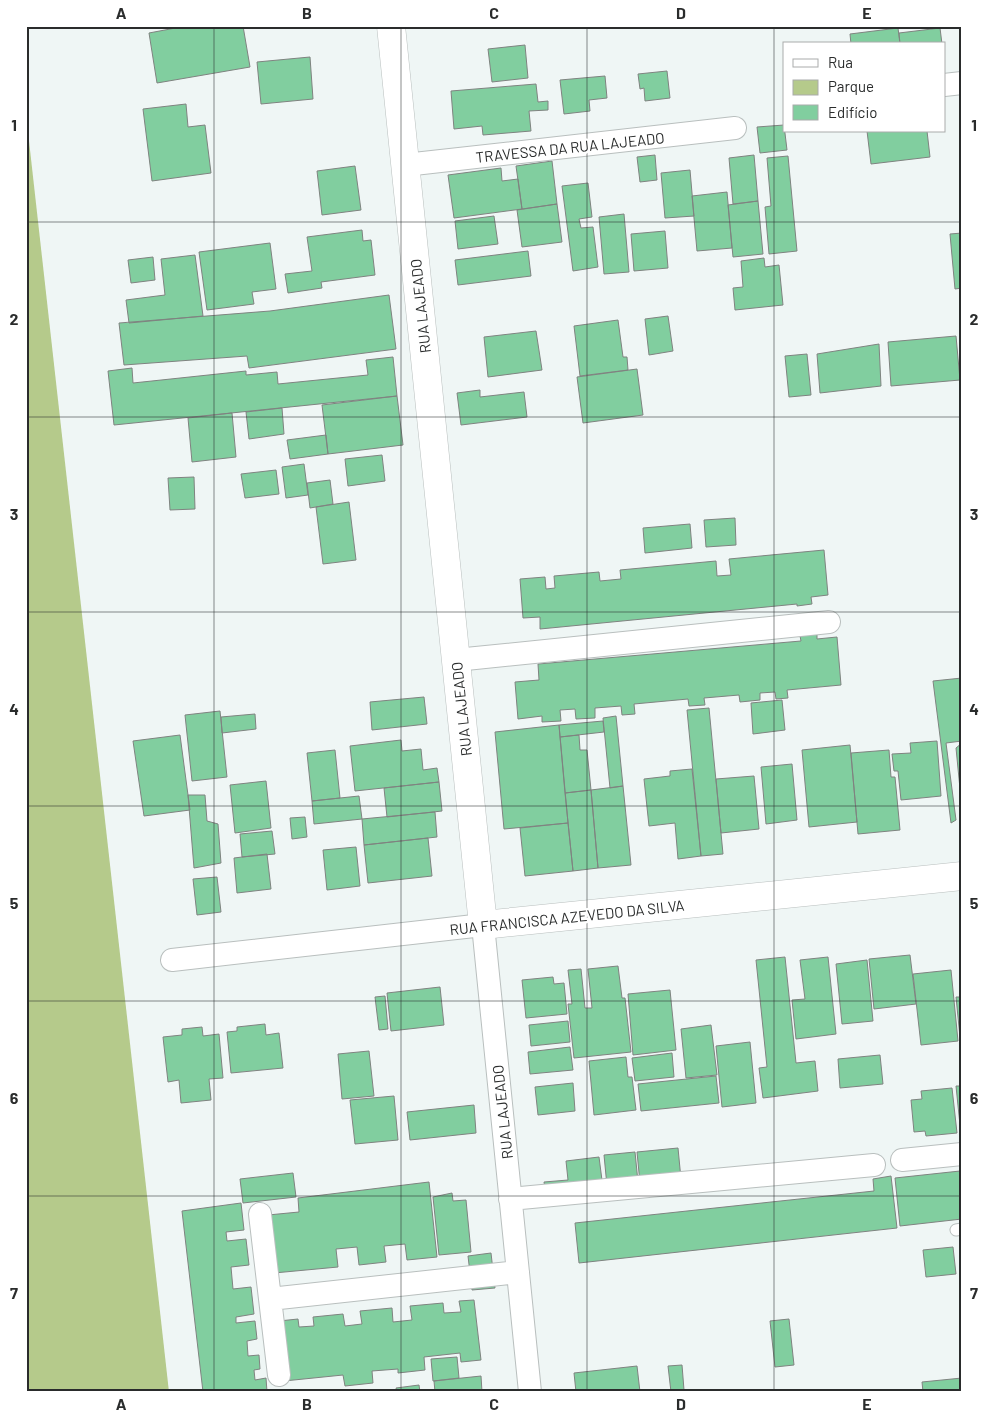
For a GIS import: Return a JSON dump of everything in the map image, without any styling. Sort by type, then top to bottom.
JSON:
[{"type":"street","name":"RUA LAJEADO","points":[[391,26],[530,1392]]},
{"type":"street","points":[[946,84],[962,82]]},
{"type":"street","name":"TRAVESSA DA RUA LAJEADO","points":[[405,166],[735,128]]},
{"type":"street","points":[[456,660],[829,622]]},
{"type":"street","name":"RUA FRANCISCA AZEVEDO DA SILVA","points":[[172,960],[483,925],[962,876]]},
{"type":"street","points":[[902,1160],[962,1154]]},
{"type":"street","points":[[510,1199],[874,1165]]},
{"type":"street","points":[[260,1214],[279,1375]]},
{"type":"street","points":[[270,1298],[518,1272]]},
{"type":"green space","points":[[26,114],[169,1392],[26,1392]]},
{"type":"building","points":[[186,26],[243,26],[250,67],[157,83],[149,33]]},
{"type":"building","points":[[898,28],[900,42],[851,42],[850,34]]},
{"type":"building","points":[[940,28],[942,42],[900,42],[899,33]]},
{"type":"building","points":[[525,45],[528,78],[492,82],[488,49]]},
{"type":"building","points":[[310,57],[313,99],[261,104],[257,62]]},
{"type":"building","points":[[667,71],[670,98],[645,101],[644,88],[640,89],[638,74]]},
{"type":"building","points":[[605,76],[607,98],[589,100],[590,111],[564,114],[560,80]]},
{"type":"building","points":[[536,84],[538,102],[548,101],[548,110],[529,111],[531,131],[483,135],[482,126],[454,129],[451,91]]},
{"type":"building","points":[[186,104],[188,127],[205,125],[211,173],[152,181],[143,109]]},
{"type":"building","points":[[783,125],[787,150],[760,153],[757,127]]},
{"type":"building","points":[[867,132],[927,132],[930,157],[871,164]]},
{"type":"building","points":[[655,155],[657,180],[640,182],[637,157]]},
{"type":"building","points":[[754,155],[758,201],[733,204],[729,158]]},
{"type":"building","points":[[788,156],[797,251],[769,254],[765,207],[771,206],[767,158]]},
{"type":"building","points":[[552,161],[557,204],[522,209],[516,166]]},
{"type":"building","points":[[355,166],[361,210],[322,215],[317,171]]},
{"type":"building","points":[[501,168],[502,181],[518,179],[522,209],[454,218],[448,175]]},
{"type":"building","points":[[690,170],[694,216],[665,218],[661,173]]},
{"type":"building","points":[[588,183],[592,217],[579,219],[581,228],[593,227],[598,267],[573,271],[562,186]]},
{"type":"building","points":[[727,192],[732,248],[697,251],[692,196]]},
{"type":"building","points":[[758,201],[763,254],[733,257],[728,205]]},
{"type":"building","points":[[557,204],[562,242],[522,247],[517,210]]},
{"type":"building","points":[[624,214],[629,272],[604,274],[599,217]]},
{"type":"building","points":[[494,216],[498,244],[458,249],[455,221]]},
{"type":"building","points":[[362,230],[363,241],[371,240],[375,275],[321,282],[322,288],[288,293],[285,274],[312,271],[307,237]]},
{"type":"building","points":[[665,231],[668,268],[634,271],[631,234]]},
{"type":"building","points":[[962,233],[962,288],[955,289],[950,234]]},
{"type":"building","points":[[270,243],[276,289],[252,292],[254,304],[207,310],[199,252]]},
{"type":"building","points":[[528,251],[531,276],[458,285],[455,260]]},
{"type":"building","points":[[195,255],[203,316],[129,323],[126,300],[165,295],[161,259]]},
{"type":"building","points":[[153,257],[155,280],[131,283],[128,260]]},
{"type":"building","points":[[764,258],[765,267],[779,265],[783,305],[735,310],[733,288],[743,287],[741,261]]},
{"type":"building","points":[[389,295],[396,349],[249,368],[247,356],[124,365],[119,323],[270,311]]},
{"type":"building","points":[[668,316],[673,351],[649,355],[645,319]]},
{"type":"building","points":[[618,320],[623,357],[627,357],[628,370],[580,376],[574,326]]},
{"type":"building","points":[[536,331],[542,370],[488,377],[484,337]]},
{"type":"building","points":[[956,336],[960,380],[891,386],[888,342]]},
{"type":"building","points":[[879,344],[881,386],[820,393],[817,354]]},
{"type":"building","points":[[807,354],[811,395],[789,397],[785,356]]},
{"type":"building","points":[[393,357],[397,396],[114,425],[108,371],[132,368],[133,383],[246,371],[246,375],[277,372],[278,384],[368,375],[366,360]]},
{"type":"building","points":[[637,369],[643,415],[583,423],[577,377]]},
{"type":"building","points":[[480,390],[480,397],[524,392],[527,417],[461,425],[457,393]]},
{"type":"building","points":[[397,396],[403,445],[328,454],[322,405]]},
{"type":"building","points":[[282,408],[284,434],[249,439],[246,412]]},
{"type":"building","points":[[232,413],[236,457],[192,462],[188,418]]},
{"type":"building","points":[[326,435],[328,454],[290,459],[287,440]]},
{"type":"building","points":[[382,455],[385,481],[348,486],[345,459]]},
{"type":"building","points":[[304,464],[308,495],[286,498],[282,467]]},
{"type":"building","points":[[276,470],[279,494],[245,498],[241,474]]},
{"type":"building","points":[[194,477],[195,509],[170,510],[168,478]]},
{"type":"building","points":[[330,480],[333,504],[310,508],[307,483]]},
{"type":"building","points":[[349,502],[356,560],[323,564],[316,507]]},
{"type":"building","points":[[735,518],[736,545],[706,547],[704,520]]},
{"type":"building","points":[[690,524],[692,548],[645,553],[643,528]]},
{"type":"building","points":[[824,550],[828,595],[811,597],[812,604],[540,629],[540,617],[523,618],[520,579],[545,577],[546,589],[555,588],[554,576],[599,572],[600,581],[621,579],[620,570],[716,561],[717,576],[731,575],[729,559]]},
{"type":"building","points":[[817,634],[817,639],[837,637],[841,685],[787,690],[788,698],[776,699],[775,692],[760,693],[760,700],[740,702],[739,695],[704,698],[705,705],[689,706],[688,699],[634,704],[635,714],[622,715],[621,706],[595,708],[595,718],[576,719],[575,709],[560,710],[561,721],[542,722],[542,716],[518,719],[515,682],[539,680],[538,664],[801,641],[800,636]]},
{"type":"building","points":[[962,678],[962,741],[946,743],[956,820],[951,823],[933,681]]},
{"type":"building","points":[[424,697],[427,724],[372,730],[370,702]]},
{"type":"building","points":[[782,700],[785,730],[753,734],[751,703]]},
{"type":"building","points":[[709,708],[723,854],[701,856],[687,710]]},
{"type":"building","points":[[220,711],[227,777],[192,781],[185,715]]},
{"type":"building","points":[[255,714],[256,729],[222,733],[221,717]]},
{"type":"building","points":[[616,716],[623,786],[610,788],[603,718]]},
{"type":"building","points":[[603,721],[604,732],[560,737],[559,725]]},
{"type":"building","points":[[559,725],[568,823],[504,829],[495,732]]},
{"type":"building","points":[[180,735],[190,810],[144,816],[133,741]]},
{"type":"building","points":[[579,735],[580,750],[587,750],[591,790],[565,793],[560,737]]},
{"type":"building","points":[[401,740],[402,751],[421,749],[423,770],[437,768],[439,782],[355,791],[350,746]]},
{"type":"building","points":[[937,741],[941,796],[901,800],[898,771],[894,771],[892,754],[911,753],[910,743]]},
{"type":"building","points":[[962,743],[962,809],[956,748]]},
{"type":"building","points":[[850,745],[857,822],[809,827],[802,750]]},
{"type":"building","points":[[335,750],[340,798],[312,801],[307,753]]},
{"type":"building","points":[[889,750],[891,777],[895,777],[900,830],[858,834],[851,753]]},
{"type":"building","points":[[792,764],[797,820],[766,824],[761,767]]},
{"type":"building","points":[[692,769],[701,856],[678,859],[675,823],[649,826],[644,779],[670,776],[670,771]]},
{"type":"building","points":[[754,776],[759,829],[721,833],[716,779]]},
{"type":"building","points":[[266,781],[271,828],[235,833],[230,785]]},
{"type":"building","points":[[439,782],[442,811],[387,817],[384,788]]},
{"type":"building","points":[[623,786],[631,865],[598,868],[591,790]]},
{"type":"building","points":[[591,790],[598,868],[573,871],[565,793]]},
{"type":"building","points":[[188,795],[205,795],[207,821],[218,824],[221,863],[194,868]]},
{"type":"building","points":[[359,796],[362,819],[314,824],[312,801]]},
{"type":"building","points":[[435,812],[437,837],[364,845],[362,819]]},
{"type":"building","points":[[305,817],[307,837],[292,839],[290,818]]},
{"type":"building","points":[[568,823],[573,871],[525,876],[520,828]]},
{"type":"building","points":[[272,831],[275,854],[242,857],[240,834]]},
{"type":"building","points":[[428,838],[432,876],[368,883],[364,845]]},
{"type":"building","points":[[356,847],[360,886],[327,890],[323,850]]},
{"type":"building","points":[[267,854],[271,889],[237,893],[234,858]]},
{"type":"building","points":[[217,877],[221,912],[197,915],[193,879]]},
{"type":"building","points":[[910,955],[916,1004],[874,1009],[869,959]]},
{"type":"building","points":[[785,957],[796,1063],[815,1061],[818,1091],[763,1098],[759,1068],[767,1067],[756,960]]},
{"type":"building","points":[[828,957],[836,1034],[796,1039],[792,1000],[805,999],[800,960]]},
{"type":"building","points":[[867,960],[873,1021],[842,1024],[836,964]]},
{"type":"building","points":[[618,966],[622,998],[625,998],[631,1052],[574,1058],[568,1004],[572,1004],[568,970],[581,969],[585,1008],[592,1008],[588,969]]},
{"type":"building","points":[[951,970],[958,1041],[921,1045],[913,974]]},
{"type":"building","points":[[553,977],[554,984],[564,983],[567,1014],[526,1018],[522,980]]},
{"type":"building","points":[[440,987],[444,1025],[391,1031],[387,993]]},
{"type":"building","points":[[670,990],[676,1050],[633,1055],[628,994]]},
{"type":"building","points":[[385,996],[388,1029],[379,1030],[375,997]]},
{"type":"building","points":[[956,997],[962,997],[962,1037],[960,1037]]},
{"type":"building","points":[[568,1021],[570,1042],[531,1046],[529,1025]]},
{"type":"building","points":[[265,1024],[266,1035],[279,1033],[283,1068],[231,1073],[227,1032],[237,1031],[237,1027]]},
{"type":"building","points":[[711,1025],[717,1075],[686,1078],[681,1029]]},
{"type":"building","points":[[202,1027],[203,1036],[219,1034],[223,1078],[209,1079],[211,1100],[181,1103],[179,1080],[168,1082],[163,1037],[182,1035],[182,1029]]},
{"type":"building","points":[[750,1042],[756,1103],[722,1107],[716,1046]]},
{"type":"building","points":[[570,1047],[573,1070],[530,1074],[528,1052]]},
{"type":"building","points":[[369,1051],[374,1096],[342,1099],[338,1054]]},
{"type":"building","points":[[672,1053],[674,1077],[635,1081],[632,1058]]},
{"type":"building","points":[[880,1055],[883,1084],[840,1088],[838,1059]]},
{"type":"building","points":[[626,1057],[628,1077],[632,1077],[636,1110],[594,1115],[589,1061]]},
{"type":"building","points":[[716,1076],[719,1103],[641,1111],[638,1084]]},
{"type":"building","points":[[573,1083],[575,1111],[538,1115],[535,1087]]},
{"type":"building","points":[[956,1086],[962,1086],[962,1135],[961,1135]]},
{"type":"building","points":[[952,1088],[957,1133],[926,1136],[925,1131],[914,1132],[911,1100],[922,1099],[921,1091]]},
{"type":"building","points":[[394,1096],[398,1140],[355,1144],[350,1100]]},
{"type":"building","points":[[474,1105],[476,1133],[410,1140],[407,1112]]},
{"type":"building","points":[[678,1148],[681,1179],[640,1183],[637,1152]]},
{"type":"building","points":[[635,1152],[638,1182],[607,1186],[604,1155]]},
{"type":"building","points":[[599,1157],[603,1188],[546,1195],[544,1182],[568,1180],[566,1161]]},
{"type":"building","points":[[960,1171],[962,1219],[900,1226],[895,1178]]},
{"type":"building","points":[[293,1173],[296,1197],[243,1203],[240,1179]]},
{"type":"building","points":[[891,1176],[897,1228],[579,1263],[575,1223],[874,1191],[873,1179]]},
{"type":"building","points":[[429,1182],[437,1257],[407,1260],[405,1244],[384,1246],[386,1262],[359,1265],[357,1247],[336,1249],[338,1267],[274,1273],[268,1215],[299,1212],[298,1198]]},
{"type":"building","points":[[452,1193],[453,1201],[466,1200],[471,1252],[439,1255],[433,1197]]},
{"type":"building","points":[[241,1203],[244,1230],[226,1232],[227,1241],[246,1239],[249,1265],[231,1267],[233,1289],[251,1287],[254,1314],[236,1317],[236,1323],[255,1321],[257,1339],[247,1341],[248,1356],[259,1355],[260,1369],[254,1370],[255,1380],[266,1378],[267,1392],[203,1392],[182,1211]]},
{"type":"building","points":[[953,1247],[956,1274],[926,1277],[923,1250]]},
{"type":"building","points":[[491,1253],[495,1288],[472,1290],[468,1256]]},
{"type":"building","points":[[474,1300],[481,1360],[461,1362],[460,1353],[424,1357],[425,1370],[398,1373],[398,1369],[372,1371],[373,1383],[345,1386],[343,1375],[284,1381],[279,1321],[298,1319],[299,1327],[314,1326],[313,1317],[343,1314],[345,1326],[362,1324],[360,1311],[392,1308],[393,1322],[412,1320],[410,1306],[443,1303],[444,1313],[461,1312],[459,1301]]},
{"type":"building","points":[[789,1319],[794,1365],[775,1367],[770,1321]]},
{"type":"building","points":[[457,1357],[459,1378],[433,1381],[431,1359]]},
{"type":"building","points":[[682,1365],[684,1390],[671,1392],[668,1366]]},
{"type":"building","points":[[637,1366],[640,1392],[576,1392],[574,1373]]},
{"type":"building","points":[[481,1376],[482,1392],[435,1392],[434,1381]]},
{"type":"building","points":[[962,1378],[962,1392],[923,1392],[922,1382]]},
{"type":"building","points":[[419,1385],[420,1392],[397,1392],[396,1388]]}]
